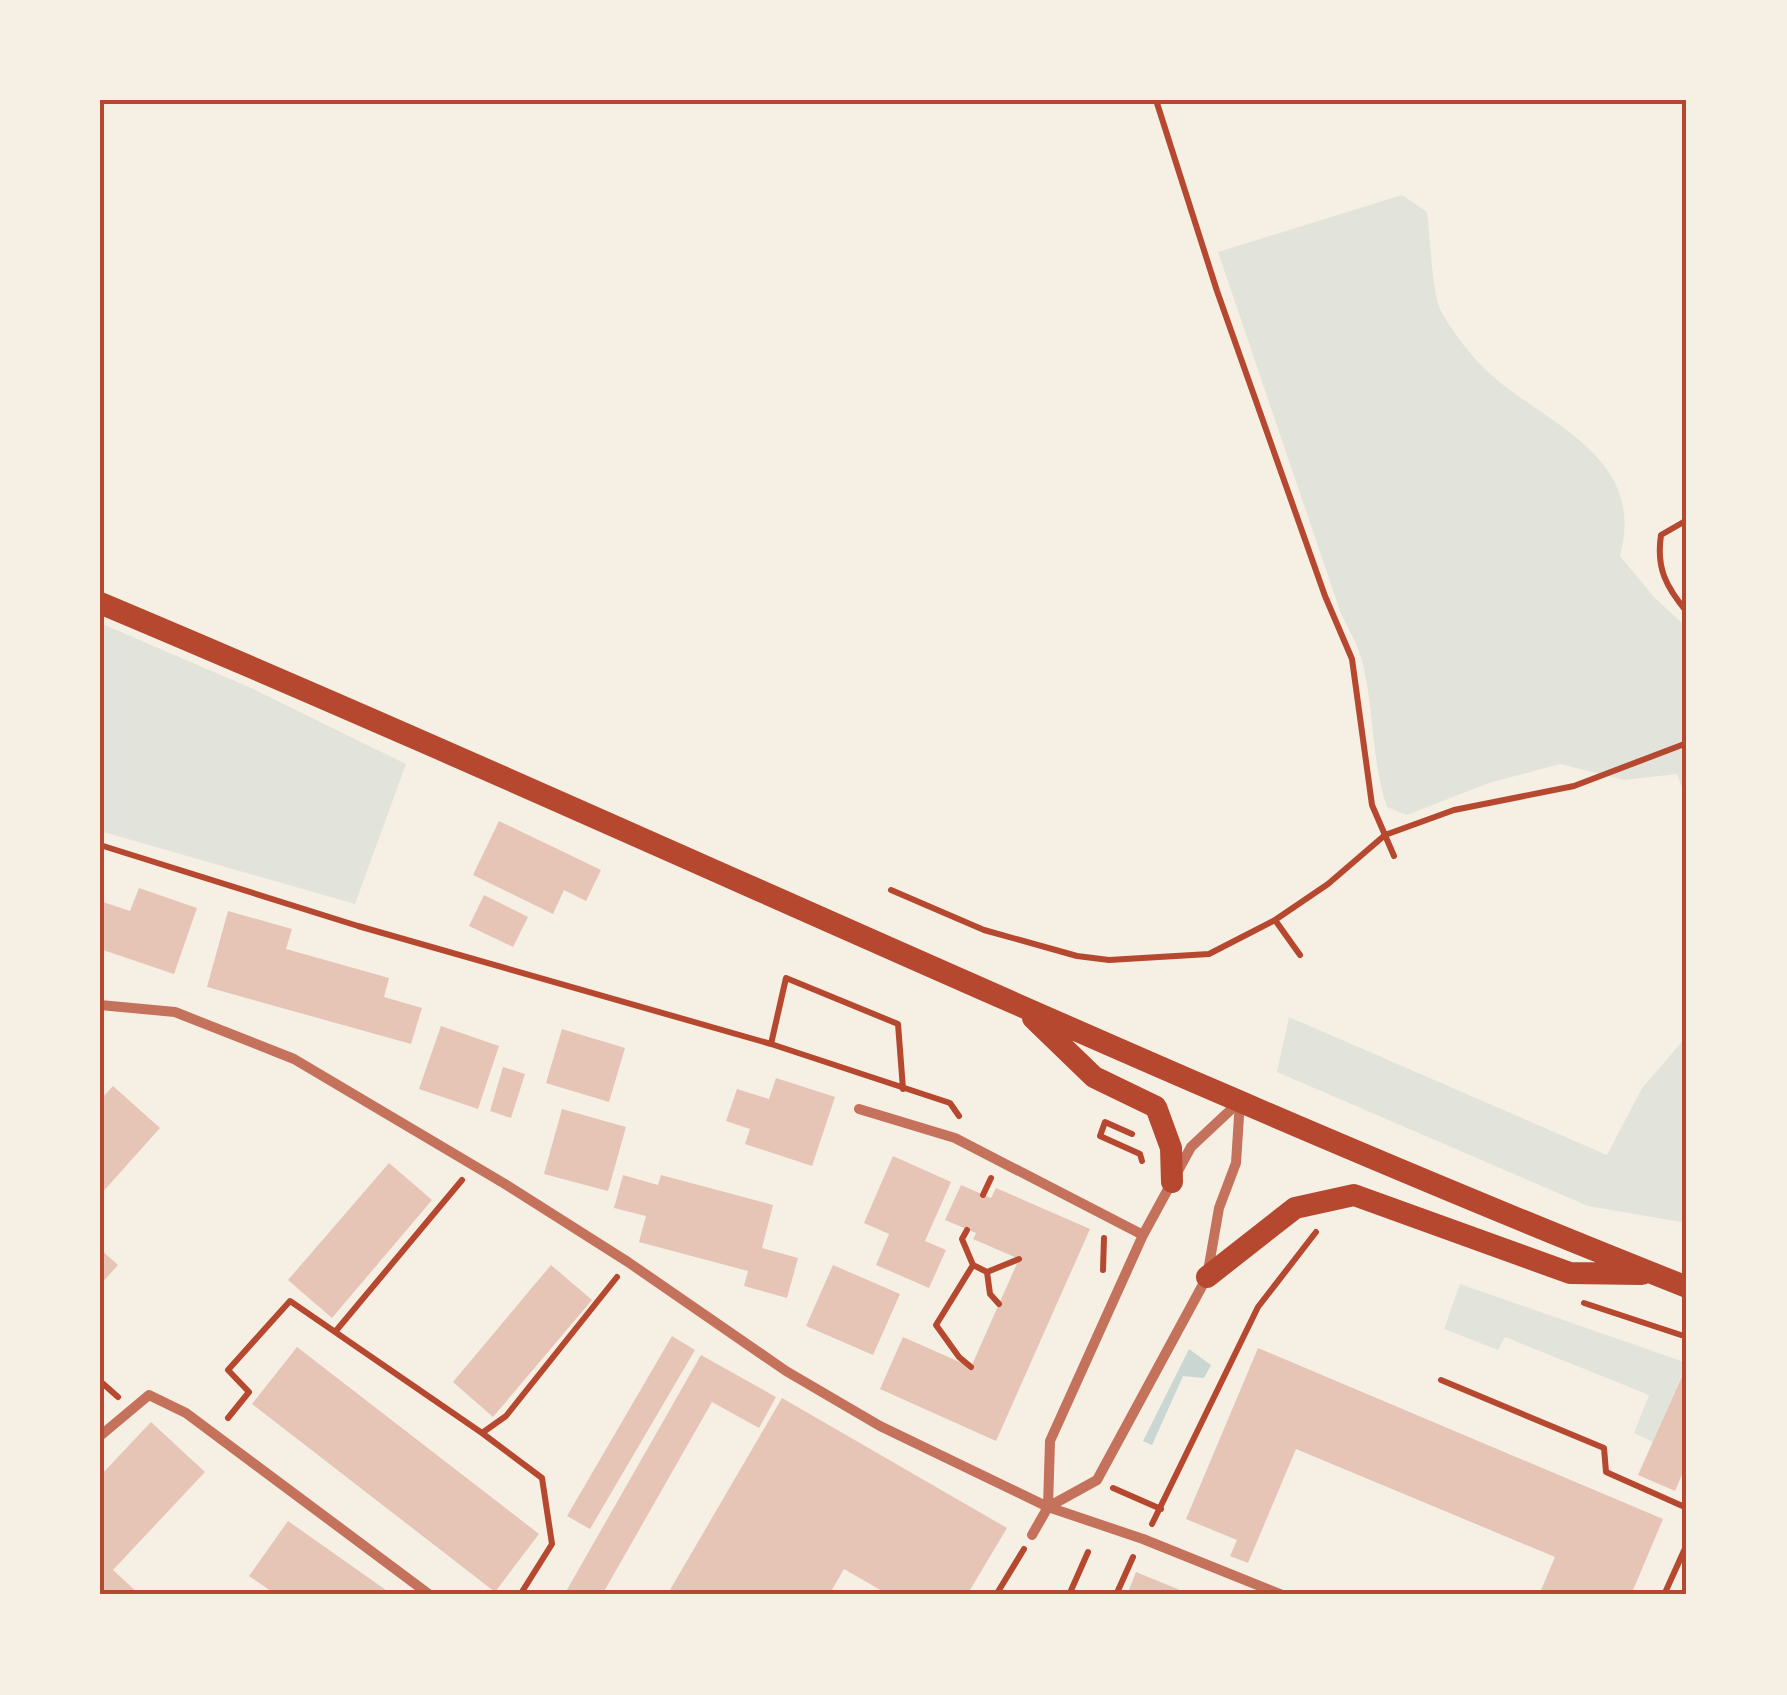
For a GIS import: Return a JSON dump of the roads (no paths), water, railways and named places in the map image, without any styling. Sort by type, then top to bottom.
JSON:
[{"type":"main road","points":[[100,603],[280,678],[1240,1101],[1687,1287]]},
{"type":"main road","points":[[1020,1005],[1094,1078],[1156,1107],[1171,1148],[1172,1182]]},
{"type":"main road","points":[[1207,1277],[1295,1208],[1354,1195],[1570,1273],[1655,1274]]},
{"type":"street","points":[[100,1005],[175,1012],[294,1059],[474,1165],[628,1262],[786,1371],[849,1408],[1048,1508],[1143,1540],[1282,1595]]},
{"type":"street","points":[[1048,1508],[1098,1480],[1207,1277],[1219,1208],[1236,1162],[1240,1101]]},
{"type":"street","points":[[1032,1535],[1048,1508],[1050,1440],[1143,1235],[1191,1147],[1240,1101]]},
{"type":"street","points":[[859,1108],[955,1138],[1143,1235]]},
{"type":"street","points":[[100,1436],[149,1395],[186,1413],[430,1595]]}]
